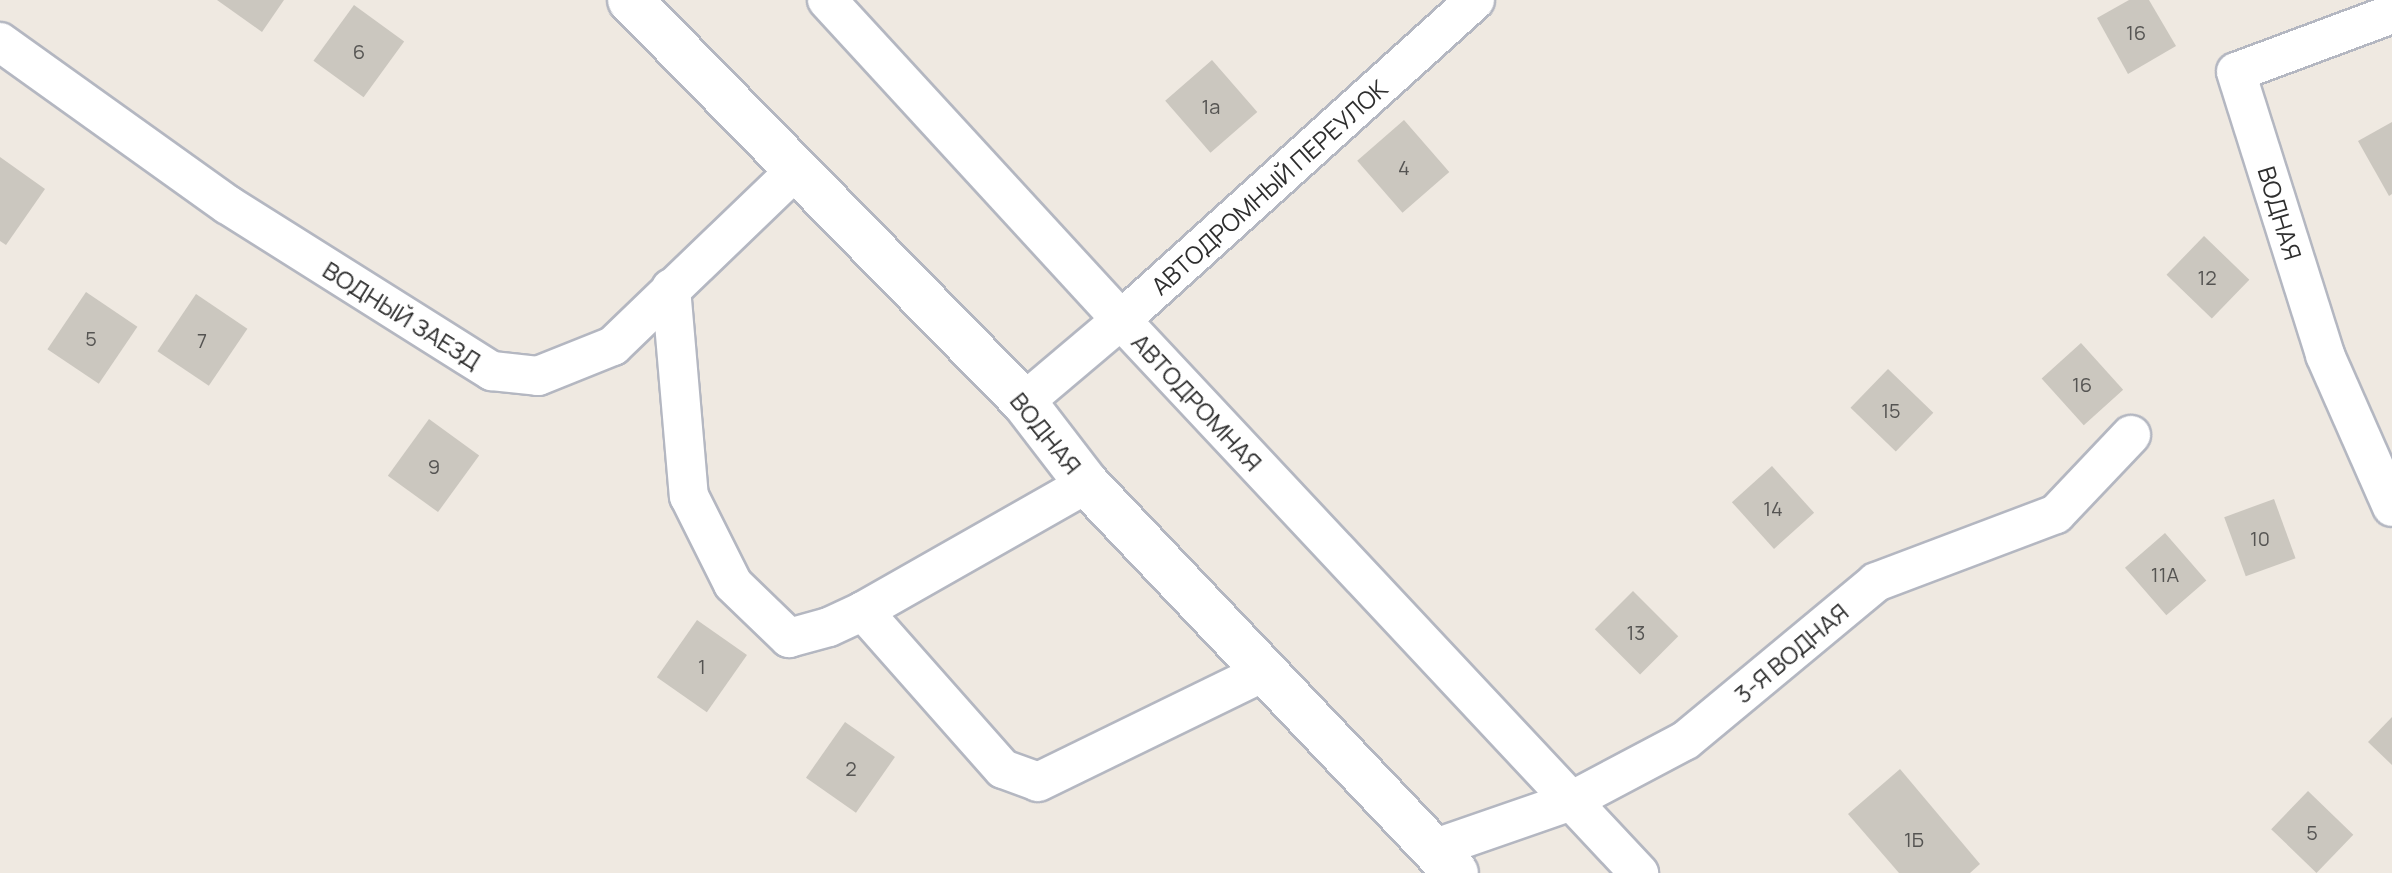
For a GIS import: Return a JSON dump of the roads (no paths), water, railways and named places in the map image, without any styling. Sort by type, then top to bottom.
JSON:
[{"type":"street","name":"ВОДНАЯ","points":[[630,0],[1024,402],[1087,484],[1444,861]]},
{"type":"street","name":"АВТОДРОМНАЯ","points":[[827,0],[1569,802],[1639,873]]},
{"type":"street","name":"АВТОДРОМНЫЙ ПЕРЕУЛОК","points":[[1024,402],[1121,320],[1475,0]]},
{"type":"street","name":"ВОДНАЯ","points":[[2392,14],[2236,72],[2325,355],[2392,507]]},
{"type":"street","name":"ВОДНЫЙ ЗАЕЗД","points":[[0,42],[228,205],[492,371],[538,376],[613,346],[796,170]]},
{"type":"street","points":[[671,288],[689,496],[733,584],[789,638],[829,627],[863,611],[1087,484]]},
{"type":"street","name":"3-Я ВОДНАЯ","points":[[1444,861],[1569,802],[1686,740],[1876,582],[2056,514],[2131,435]]},
{"type":"street","points":[[863,611],[1003,769],[1038,782],[1266,671]]}]
